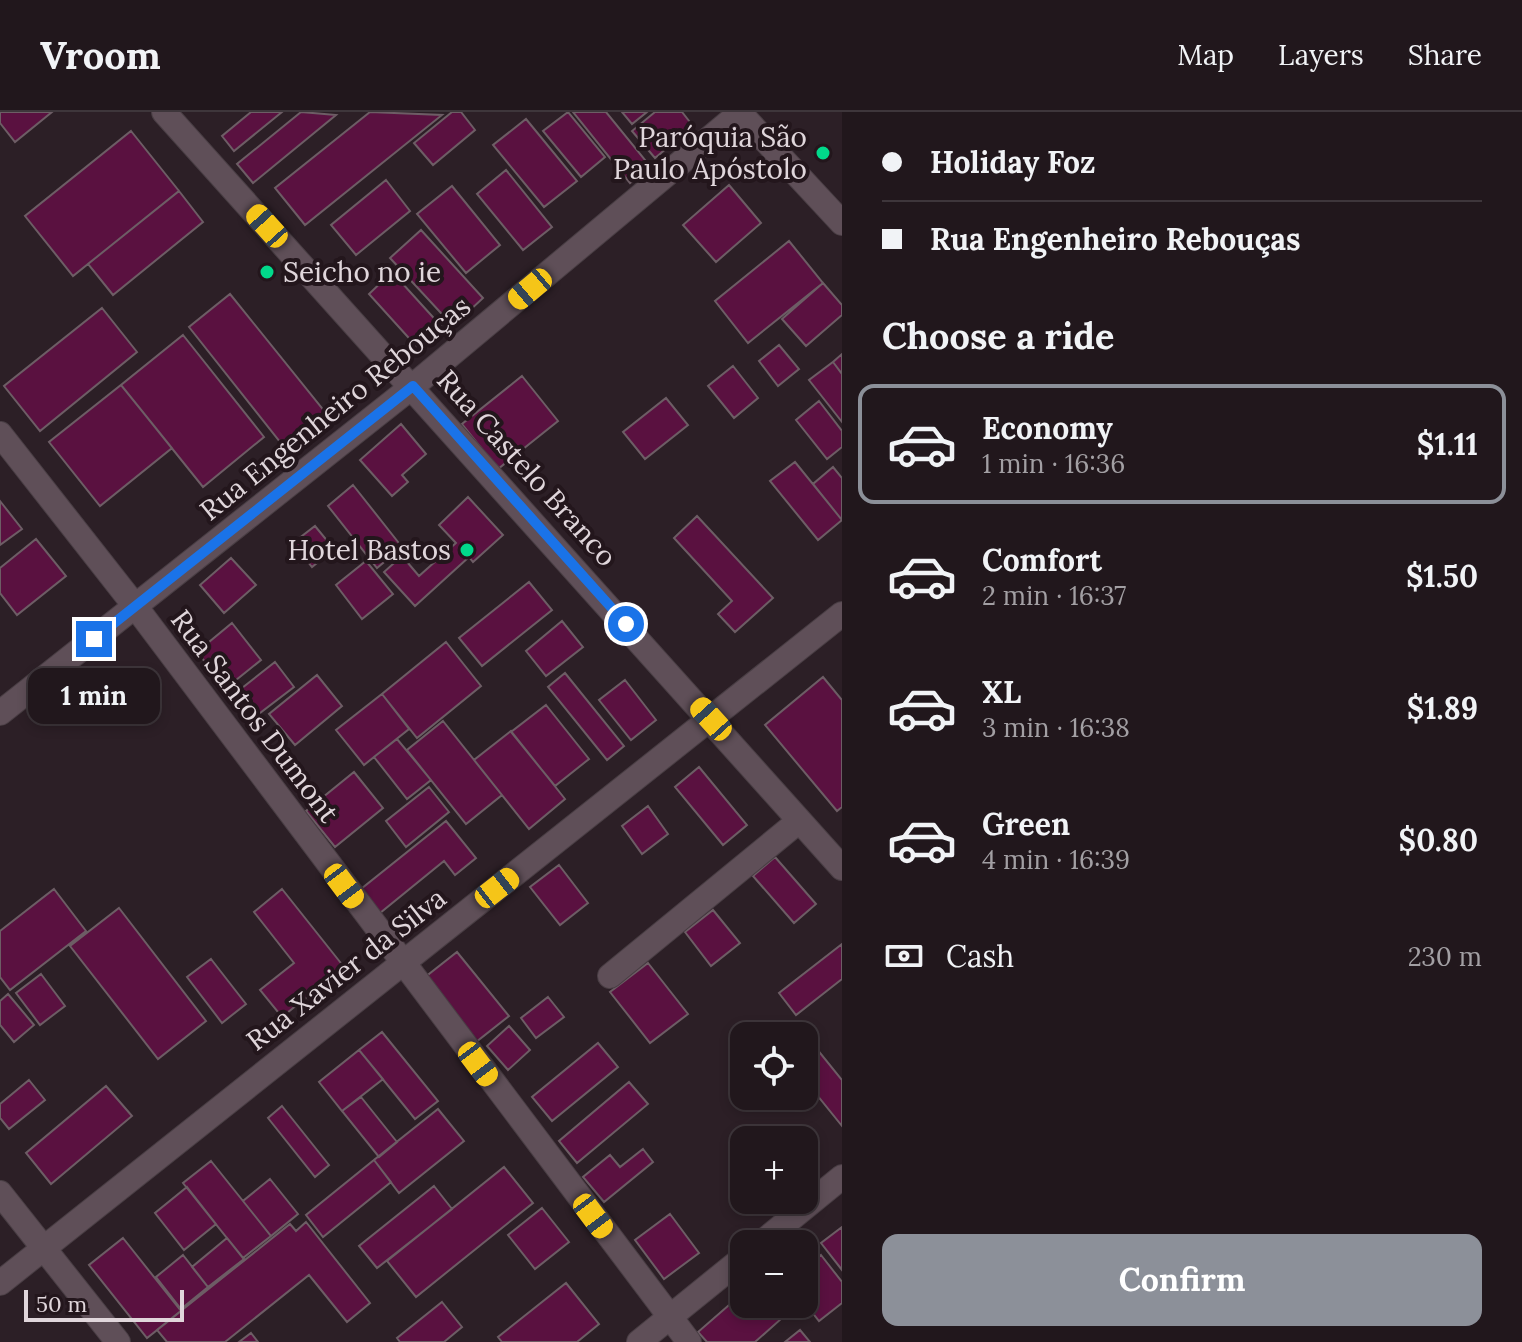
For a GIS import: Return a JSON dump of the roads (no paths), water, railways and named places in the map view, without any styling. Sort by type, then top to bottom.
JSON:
[{"type":"street","name":"Rua Castelo Branco","points":[[164,112],[413,386],[842,868]]},
{"type":"street","name":"Rua Engenheiro Rebouças","points":[[0,713],[413,386],[739,113]]},
{"type":"street","points":[[739,113],[839,212]]},
{"type":"street","name":"Rua Santos Dumont","points":[[0,434],[135,606],[689,1342]]},
{"type":"street","name":"Rua Xavier da Silva","points":[[0,1283],[842,614]]},
{"type":"street","points":[[610,976],[799,821]]},
{"type":"street","points":[[777,1230],[842,1177]]},
{"type":"street","points":[[0,1193],[118,1342]]},
{"type":"street","points":[[639,1342],[730,1268]]},
{"type":"place","name":"Paróquia São Paulo Apóstolo","points":[[823,153]]},
{"type":"place","name":"Seicho no ie","points":[[267,272]]},
{"type":"place","name":"Hotel Bastos","points":[[467,550]]}]
